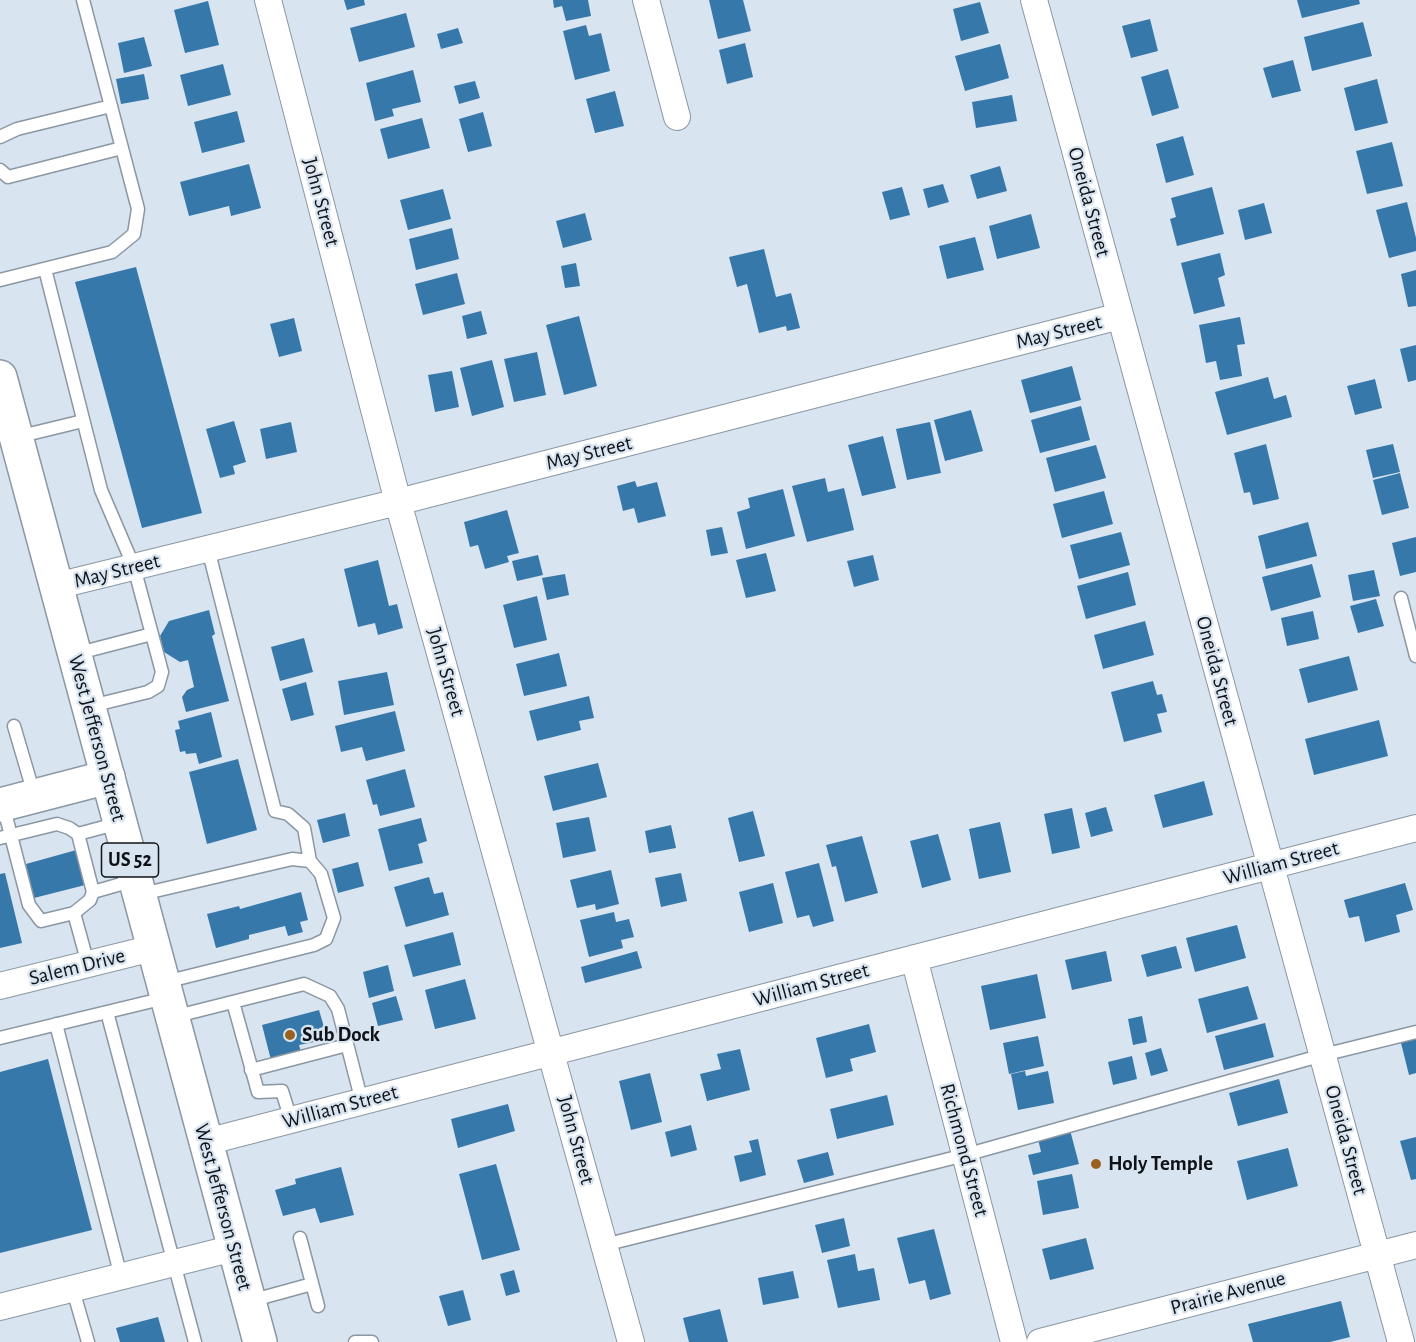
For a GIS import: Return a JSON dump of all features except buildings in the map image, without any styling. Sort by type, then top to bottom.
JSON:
[{"type":"main road","name":"West Jefferson Street","points":[[0,377],[8,440],[56,586],[260,1342]]},
{"type":"main road","points":[[3,821],[34,796],[108,777]]},
{"type":"street","name":"John Street","points":[[268,0],[398,502],[631,1342]]},
{"type":"street","points":[[646,0],[677,117]]},
{"type":"street","name":"Oneida Street","points":[[1034,0],[1401,1342]]},
{"type":"street","name":"May Street","points":[[56,586],[398,502],[1120,316]]},
{"type":"street","name":"William Street","points":[[206,1142],[1416,828]]},
{"type":"street","name":"Salem Drive","points":[[0,986],[153,948]]},
{"type":"street","name":"Richmond Street","points":[[914,958],[1014,1342]]},
{"type":"street","name":"Prairie Avenue","points":[[1040,1342],[1416,1245]]},
{"type":"street","points":[[0,1307],[234,1248]]},
{"type":"lane","points":[[0,280],[112,252],[134,234],[138,209],[83,0]]},
{"type":"lane","points":[[0,137],[17,129],[111,105]]},
{"type":"lane","points":[[0,170],[8,177],[122,148]]},
{"type":"lane","points":[[45,269],[101,490],[134,567],[162,672],[158,686],[148,692],[88,706]]},
{"type":"lane","points":[[8,440],[83,421]]},
{"type":"lane","points":[[0,1038],[167,999],[326,939],[334,918],[321,874],[310,861],[304,828],[288,814],[275,811],[207,549]]},
{"type":"lane","points":[[1401,598],[1416,656]]},
{"type":"lane","points":[[74,654],[152,634]]},
{"type":"lane","points":[[14,726],[34,796]]},
{"type":"lane","points":[[3,821],[57,824],[78,834],[93,892],[90,900],[74,913],[41,921],[29,905],[3,821]]},
{"type":"lane","points":[[78,834],[120,823]]},
{"type":"lane","points":[[93,892],[137,888],[292,859],[310,861]]},
{"type":"lane","points":[[74,913],[88,964]]},
{"type":"lane","points":[[167,999],[233,1002],[304,984],[330,996],[338,1009],[362,1102]]},
{"type":"lane","points":[[233,1002],[258,1092],[282,1091],[291,1120]]},
{"type":"lane","points":[[107,1012],[195,1342]]},
{"type":"lane","points":[[56,1024],[121,1277]]},
{"type":"lane","points":[[604,1245],[965,1155],[1323,1055],[1416,1032]]},
{"type":"lane","points":[[251,1070],[347,1045]]},
{"type":"lane","points":[[300,1238],[318,1306]]},
{"type":"lane","points":[[249,1301],[312,1284]]},
{"type":"lane","points":[[73,1290],[88,1342]]},
{"type":"lane","points":[[355,1342],[372,1342]]},
{"type":"place","name":"Sub Dock","points":[[290,1035]]},
{"type":"place","name":"Holy Temple","points":[[1096,1164]]}]
